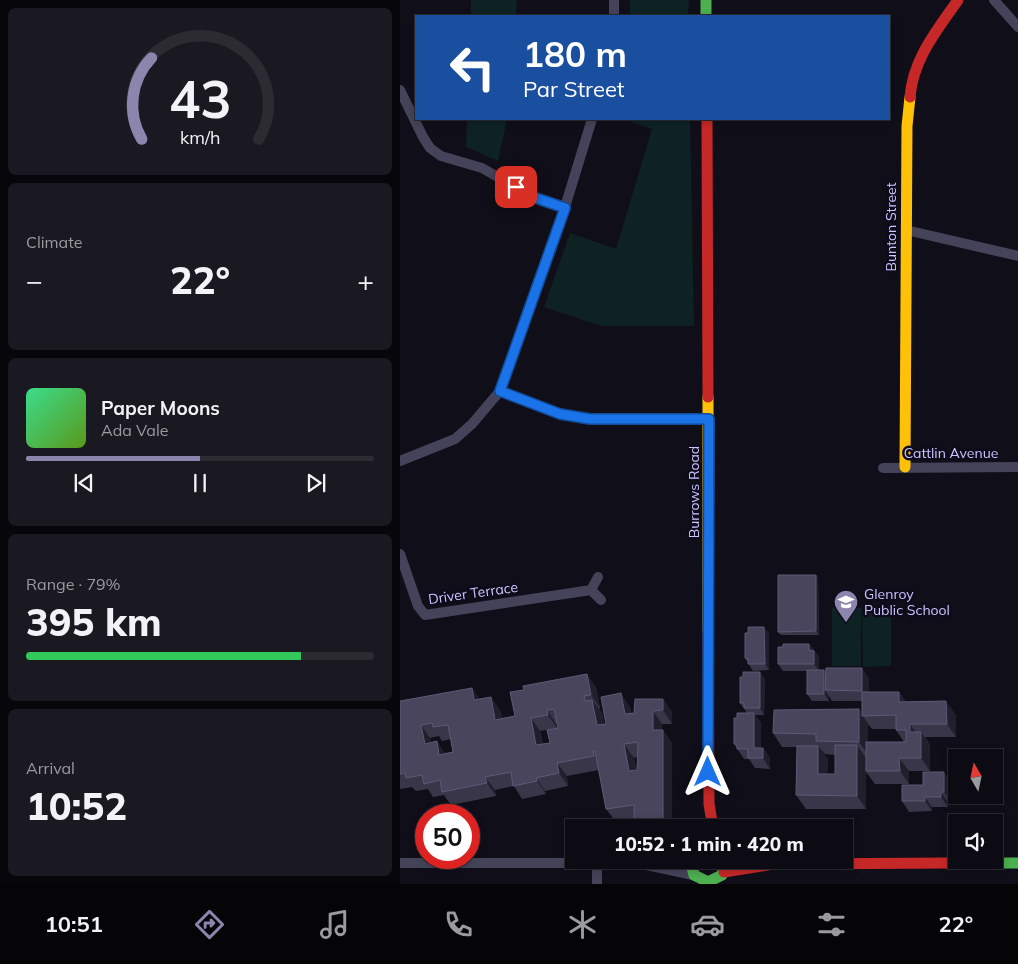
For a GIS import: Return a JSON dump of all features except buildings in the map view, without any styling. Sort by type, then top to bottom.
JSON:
[{"type":"main road","points":[[706,0],[706,15]]},
{"type":"main road","name":"Bunton Street","points":[[905,467],[907,126],[911,83],[927,44],[958,0]]},
{"type":"main road","name":"Burrows Road","points":[[707,120],[709,804],[712,819]]},
{"type":"main road","name":"Burrows Road","points":[[706,819],[709,804]]},
{"type":"main road","points":[[853,863],[1018,863]]},
{"type":"main road","points":[[697,879],[708,882],[754,869]]},
{"type":"street","points":[[614,0],[614,15]]},
{"type":"street","points":[[994,0],[1018,26]]},
{"type":"street","points":[[400,90],[423,137],[430,148],[440,156],[482,168],[533,197],[565,208]]},
{"type":"street","points":[[400,461],[455,438],[472,424],[500,391],[565,208],[592,120]]},
{"type":"street","points":[[906,230],[1018,256]]},
{"type":"street","points":[[500,391],[560,414],[590,419],[709,419]]},
{"type":"street","name":"Cattlin Avenue","points":[[884,468],[1018,466]]},
{"type":"street","name":"Driver Terrace","points":[[400,554],[418,606],[425,615],[591,590]]},
{"type":"street","points":[[598,577],[591,590],[601,600]]},
{"type":"street","points":[[400,863],[565,863]]},
{"type":"street","points":[[597,869],[597,884]]},
{"type":"street","points":[[659,869],[697,879]]},
{"type":"green space","points":[[471,0],[517,0],[516,15],[471,15]]},
{"type":"green space","points":[[630,0],[689,0],[688,15],[630,15]]},
{"type":"green space","points":[[467,120],[507,120],[498,161],[466,147]]},
{"type":"green space","points":[[625,120],[690,120],[694,326],[601,326],[544,307],[570,233],[616,249],[652,129]]},
{"type":"green space","points":[[832,608],[861,608],[861,666],[832,666]]},
{"type":"green space","points":[[862,609],[891,609],[891,666],[863,667]]},
{"type":"traffic: fast","points":[[706,0],[706,15]]},
{"type":"traffic: fast","points":[[1003,863],[1018,863]]},
{"type":"traffic: fast","points":[[692,869],[694,875],[708,882],[722,875],[724,869]]},
{"type":"traffic: slow","points":[[905,467],[907,126],[910,97]]},
{"type":"traffic: slow","points":[[708,397],[708,630]]},
{"type":"traffic: jam","points":[[910,97],[912,83],[921,58],[934,34],[958,0]]},
{"type":"traffic: jam","points":[[707,120],[708,397]]},
{"type":"traffic: jam","points":[[708,630],[709,804],[712,819]]},
{"type":"traffic: jam","points":[[853,864],[948,863]]},
{"type":"traffic: jam","points":[[724,872],[743,869]]},
{"type":"place","name":"Glenroy Public School","points":[[846,623]]},
{"type":"route","points":[[516,187],[533,197],[565,208],[500,391],[560,414],[590,419],[620,421],[709,419],[708,772]]}]
